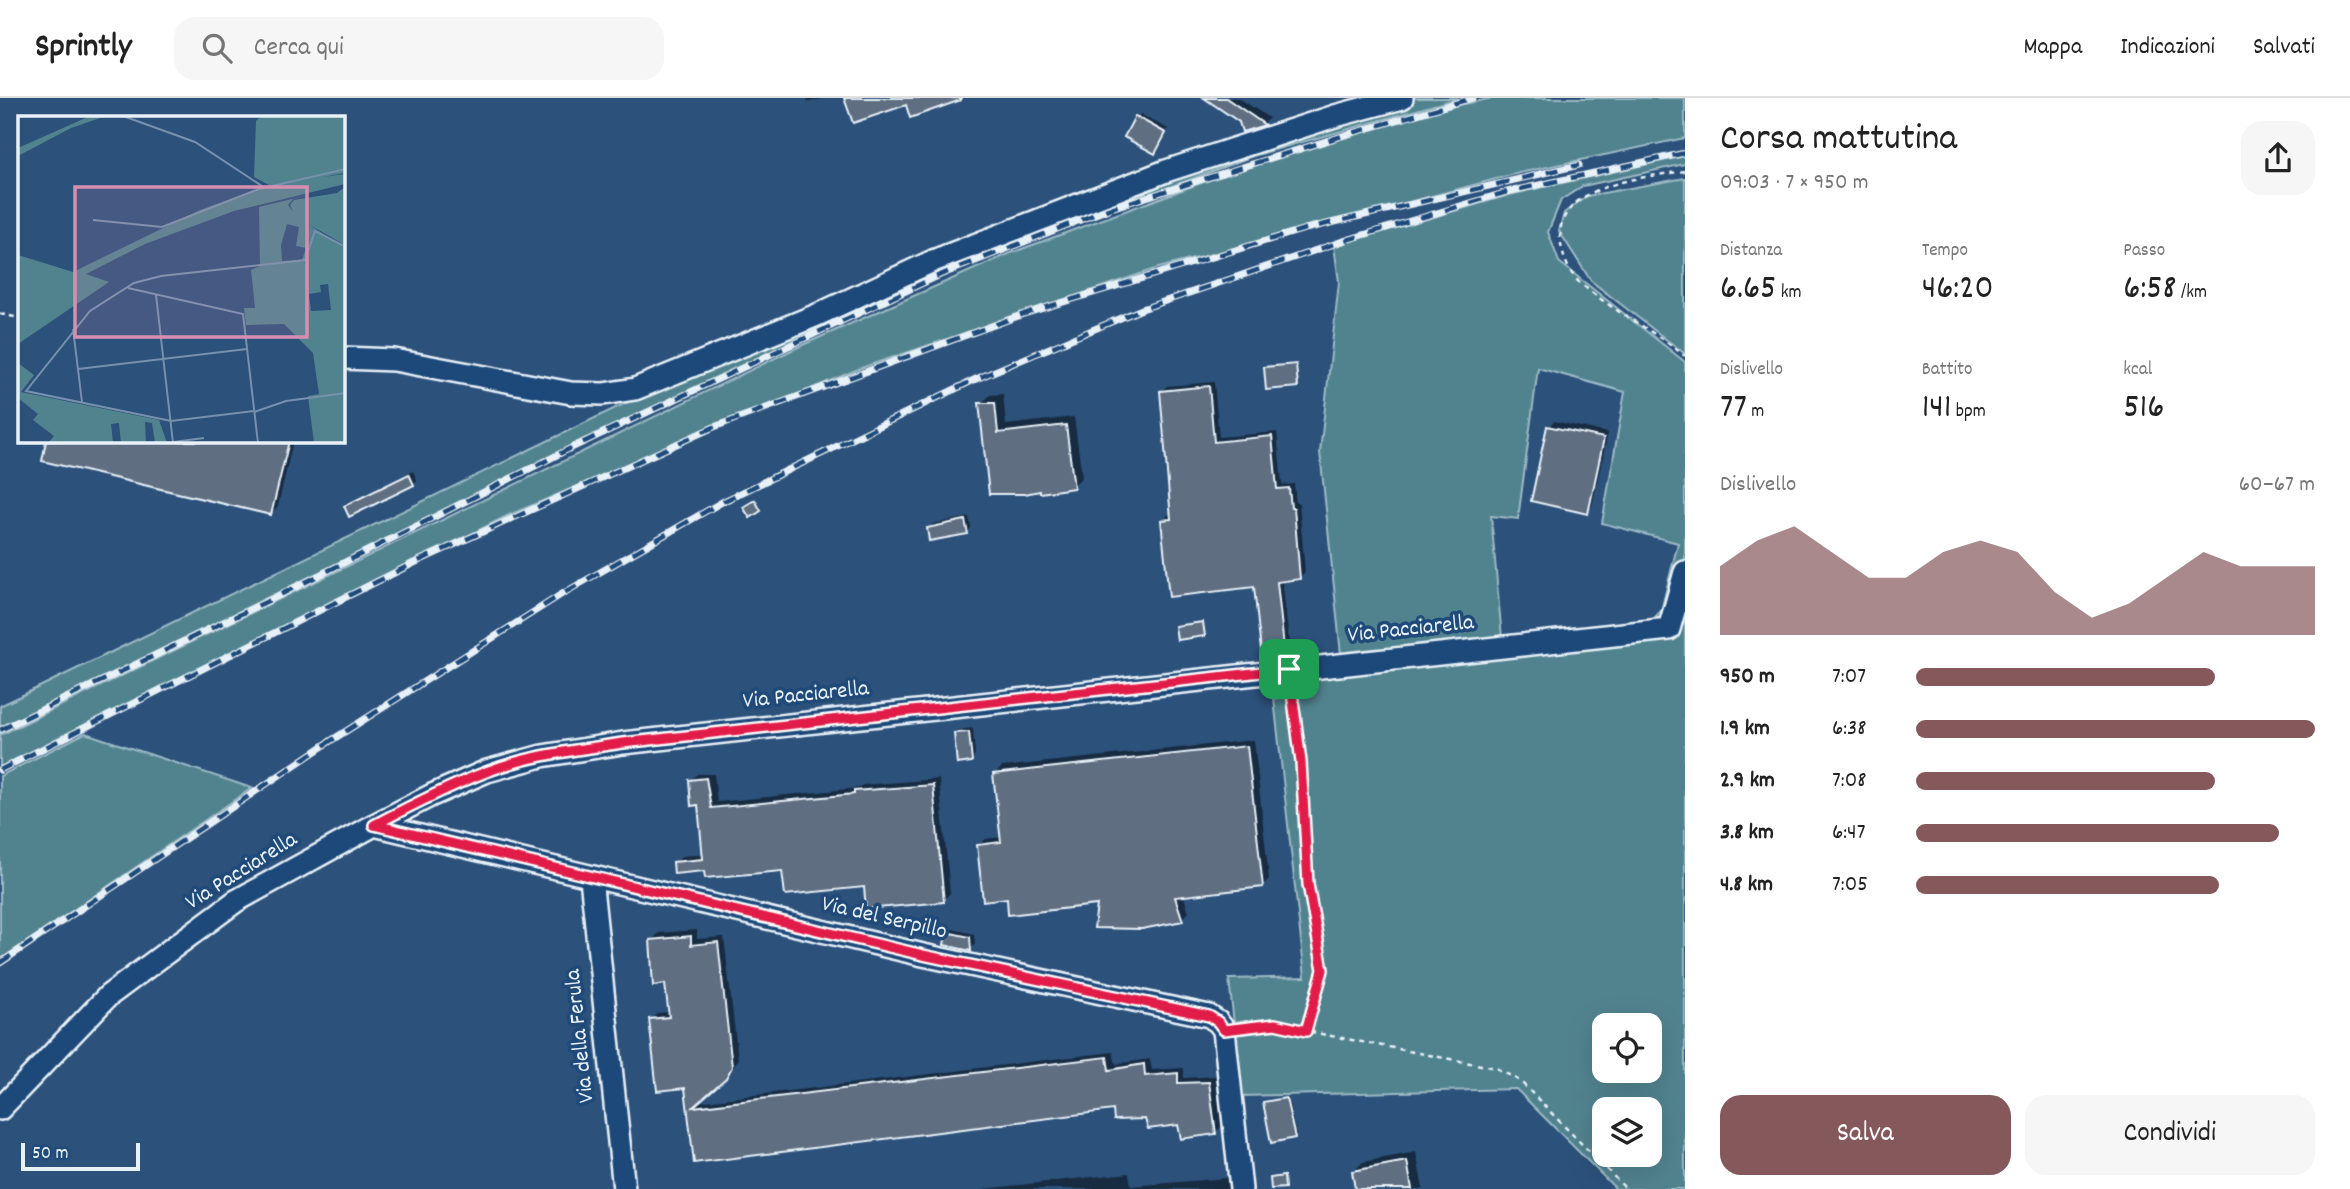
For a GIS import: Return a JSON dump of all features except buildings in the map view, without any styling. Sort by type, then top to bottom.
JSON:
[{"type":"street","points":[[345,358],[394,360],[571,393],[603,394],[635,389],[817,316],[933,261],[1140,181],[1376,102],[1402,98]]},
{"type":"street","name":"Via Pacciarella","points":[[0,1109],[108,996],[236,901],[374,825],[487,771],[542,755],[623,743],[1669,629],[1685,572]]},
{"type":"street","name":"Via del Serpillo","points":[[374,825],[923,955],[1209,1016],[1224,1030]]},
{"type":"street","name":"Via della Ferula","points":[[591,878],[624,1189]]},
{"type":"street","points":[[1224,1030],[1241,1189]]},
{"type":"path","points":[[1685,171],[1630,181],[1587,193],[1572,204],[1559,234],[1562,254],[1577,280],[1612,308],[1685,356]]},
{"type":"path","points":[[0,314],[18,318]]},
{"type":"path","points":[[1289,669],[1301,762],[1308,884],[1323,970],[1306,1031]]},
{"type":"path","points":[[1224,1030],[1275,1024],[1496,1068],[1520,1081],[1626,1189]]},
{"type":"green space","points":[[1380,98],[1459,98],[1253,156],[1008,247],[795,340],[0,728],[0,706],[911,265],[1142,169],[1149,176]]},
{"type":"green space","points":[[1493,98],[1685,98],[1685,138],[1519,173],[1155,269],[861,368],[509,515],[0,769],[0,735],[798,347],[1011,253],[1255,163],[1450,107]]},
{"type":"green space","points":[[1685,156],[1685,164],[1583,186],[1561,200],[1548,232],[1559,262],[1685,362],[1685,1189],[1616,1189],[1594,1167],[1662,1167],[1662,1097],[1592,1097],[1592,1165],[1516,1089],[1242,1096],[1229,979],[1305,977],[1274,699],[1290,696],[1291,681],[1343,674],[1320,452],[1339,282],[1334,246],[1513,194]],"holes":[[[1538,368],[1625,392],[1602,523],[1678,543],[1661,611],[1647,625],[1502,638],[1491,516],[1518,519]]]},
{"type":"green space","points":[[1685,178],[1685,354],[1591,281],[1559,231],[1564,213],[1587,196]]},
{"type":"green space","points":[[85,733],[252,788],[0,960],[0,776]]},
{"type":"railway","points":[[0,730],[278,596],[571,448],[940,275],[1111,208],[1473,98]]},
{"type":"railway","points":[[0,963],[332,740],[562,594],[722,502],[976,379],[1142,309],[1343,241],[1507,192],[1685,153]]},
{"type":"railway","points":[[0,770],[414,563],[714,427],[1024,314],[1305,229],[1579,165]]},
{"type":"route","points":[[1289,669],[1301,762],[1308,884],[1323,970],[1306,1031],[1275,1024],[1224,1030],[1209,1016],[923,955],[374,825],[487,771],[542,755],[623,743],[1289,669]]}]
